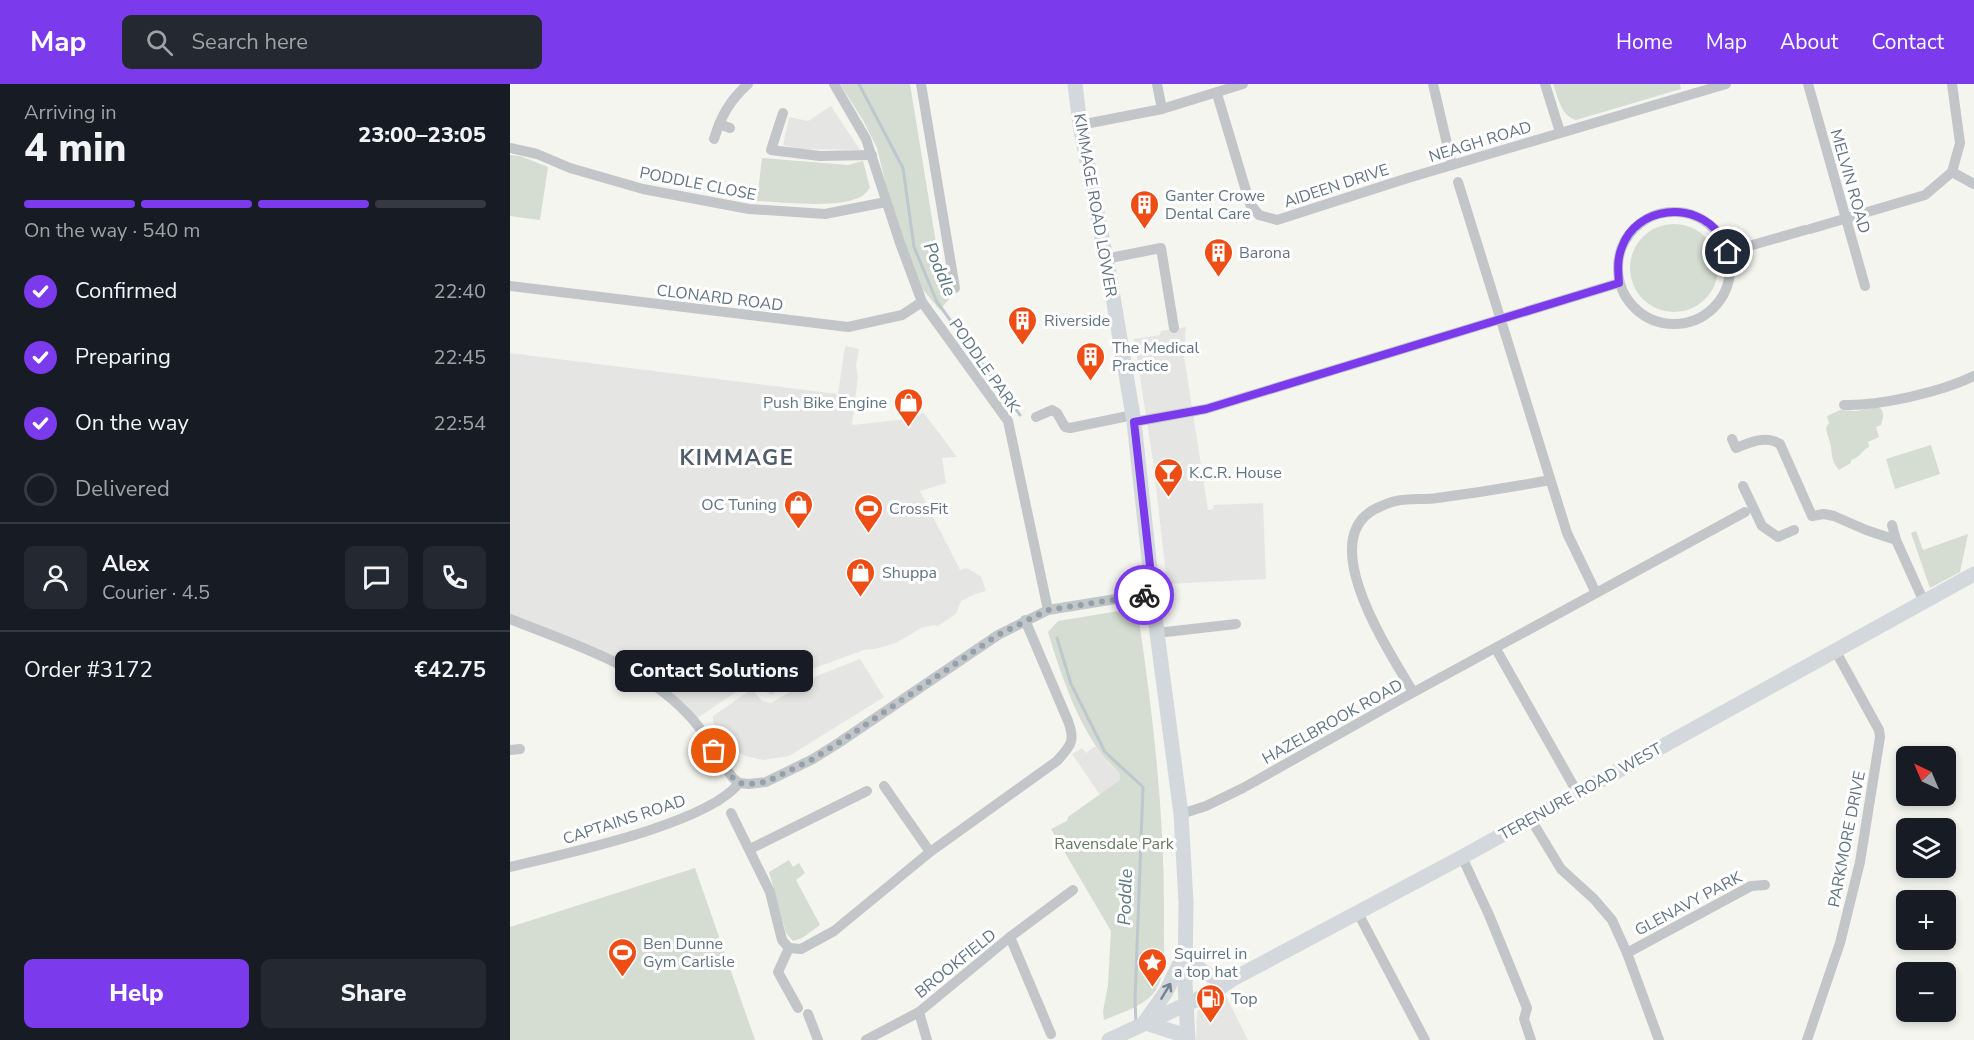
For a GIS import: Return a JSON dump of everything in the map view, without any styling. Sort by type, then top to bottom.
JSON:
[{"type":"main road","name":"KIMMAGE ROAD LOWER","points":[[1075,84],[1080,125],[1133,419],[1157,633],[1181,813],[1186,902],[1185,1006],[1188,1040]]},
{"type":"main road","name":"TERENURE ROAD WEST","points":[[1109,1040],[1215,991],[1231,980],[1462,857],[1974,574]]},
{"type":"main road","points":[[1188,1040],[1180,1034],[1144,1024],[1166,992],[1185,952],[1202,972],[1219,980],[1231,980]]},
{"type":"street","points":[[714,139],[719,124],[734,98],[748,84]]},
{"type":"street","name":"PODDLE PARK","points":[[834,84],[866,139],[922,302],[1008,421],[1048,610]]},
{"type":"street","points":[[921,84],[956,288]]},
{"type":"street","points":[[1157,84],[1162,109]]},
{"type":"street","points":[[1080,125],[1162,109],[1243,84]]},
{"type":"street","points":[[1433,84],[1452,165]]},
{"type":"street","points":[[1545,84],[1560,132]]},
{"type":"street","name":"NEAGH ROAD","points":[[1408,178],[1694,88],[1726,84]]},
{"type":"street","name":"MELVIN ROAD","points":[[1808,84],[1865,286]]},
{"type":"street","points":[[1728,252],[1925,195],[1952,172],[1960,143],[1952,84]]},
{"type":"street","name":"AIDEEN DRIVE","points":[[1217,93],[1250,204],[1259,214],[1277,220],[1408,178]]},
{"type":"street","points":[[783,113],[771,150],[820,156],[872,155]]},
{"type":"street","points":[[719,124],[730,128]]},
{"type":"street","name":"PODDLE CLOSE","points":[[510,148],[537,154],[570,168],[643,189],[749,208],[825,214],[886,202]]},
{"type":"street","points":[[1952,172],[1974,184]]},
{"type":"street","points":[[1458,182],[1567,533],[1596,593]]},
{"type":"street","points":[[1668,212],[1688,213],[1706,221],[1720,234],[1728,252],[1731,266],[1730,279],[1718,304],[1696,320],[1683,324],[1656,322],[1643,316],[1629,301],[1619,283],[1617,264],[1622,245],[1634,228],[1649,217],[1668,212]]},
{"type":"street","points":[[1105,259],[1161,248],[1174,328]]},
{"type":"street","points":[[1036,417],[1052,410],[1057,413],[1062,424],[1070,428],[1206,409],[1619,283]]},
{"type":"street","name":"CLONARD ROAD","points":[[510,286],[848,327],[902,315],[922,302]]},
{"type":"street","points":[[1844,405],[1865,406],[1942,389],[1974,376]]},
{"type":"street","points":[[1732,439],[1736,448],[1765,439],[1773,439],[1780,444],[1812,516],[1834,516],[1896,540]]},
{"type":"street","points":[[1413,693],[1367,610],[1356,579],[1352,555],[1353,534],[1361,521],[1370,512],[1395,501],[1434,499],[1550,480]]},
{"type":"street","points":[[1743,486],[1762,526],[1778,537],[1794,530]]},
{"type":"street","name":"HAZELBROOK ROAD","points":[[1181,813],[1206,806],[1243,788],[1745,512]]},
{"type":"street","points":[[1892,525],[1896,540],[1924,602]]},
{"type":"street","points":[[510,620],[613,661],[646,680],[671,699],[693,721],[726,770],[739,783],[749,784],[766,782],[813,759],[998,635],[1025,620],[1048,610],[1153,593]]},
{"type":"street","points":[[731,813],[770,892],[782,940],[789,948],[801,949],[834,931],[930,852],[1057,761],[1071,745],[1072,732],[1068,721],[1025,620]]},
{"type":"street","points":[[1157,633],[1236,624]]},
{"type":"street","points":[[1496,649],[1577,792]]},
{"type":"street","name":"PARKMORE DRIVE","points":[[1807,1040],[1840,943],[1860,862],[1880,737],[1879,730],[1835,650]]},
{"type":"street","name":"CAPTAINS ROAD","points":[[510,867],[563,854],[677,820],[717,803],[739,783]]},
{"type":"street","points":[[884,786],[930,852]]},
{"type":"street","points":[[750,849],[867,791]]},
{"type":"street","name":"GLENAVY PARK","points":[[1530,818],[1561,869],[1594,899],[1612,920],[1627,953],[1659,1040]]},
{"type":"street","points":[[1462,857],[1489,915],[1527,1008],[1524,1019],[1531,1040]]},
{"type":"street","name":"GLENAVY PARK","points":[[1627,953],[1751,886],[1765,885]]},
{"type":"street","name":"BROOKFIELD","points":[[866,1040],[918,1012],[1010,937],[1073,890]]},
{"type":"street","points":[[1358,913],[1425,1040]]},
{"type":"street","name":"BROOKFIELD","points":[[1010,937],[1052,1034]]},
{"type":"street","points":[[789,948],[778,972],[818,1040]]},
{"type":"street","name":"BROOKFIELD","points":[[918,1012],[927,1040]]},
{"type":"shaded area","points":[[831,106],[860,150],[802,149],[783,145],[789,117],[808,121]]},
{"type":"shaded area","points":[[1186,327],[1184,356],[1208,510],[1214,509],[1213,505],[1263,503],[1266,579],[1167,584],[1153,461],[1134,339],[1160,335],[1161,331]]},
{"type":"shaded area","points":[[845,346],[859,349],[852,425],[915,418],[923,412],[957,457],[942,458],[946,483],[920,491],[960,570],[966,568],[981,576],[986,591],[961,601],[956,614],[938,626],[921,628],[896,643],[864,650],[812,669],[771,695],[751,682],[693,721],[646,680],[510,620],[510,353],[838,394]]},
{"type":"shaded area","points":[[860,659],[884,697],[789,756],[763,760],[745,756],[731,747],[713,722],[713,716],[752,689],[762,701],[771,703],[819,675]]},
{"type":"shaded area","points":[[1095,746],[1110,765],[1119,772],[1120,781],[1100,795],[1072,754],[1082,748],[1086,753]]},
{"type":"shaded area","points":[[1225,994],[1248,1040],[1196,1040],[1197,1011]]},
{"type":"green space","points":[[840,84],[910,84],[942,280],[949,299],[940,310],[913,278],[901,246],[877,148],[863,120]]},
{"type":"green space","points":[[1553,84],[1680,84],[1681,89],[1576,120],[1563,110]]},
{"type":"green space","points":[[510,155],[520,156],[548,167],[540,220],[510,216]]},
{"type":"green space","points":[[762,158],[848,165],[863,161],[870,188],[864,195],[838,203],[757,201]]},
{"type":"green space","points":[[1674,224],[1699,231],[1711,243],[1718,268],[1711,293],[1699,305],[1674,312],[1649,305],[1637,293],[1630,268],[1637,243],[1649,231]]},
{"type":"green space","points":[[1879,407],[1883,415],[1881,425],[1876,427],[1879,437],[1868,442],[1869,447],[1839,470],[1832,457],[1826,428],[1829,423],[1827,416],[1840,410],[1856,411]]},
{"type":"green space","points":[[1931,445],[1940,474],[1895,489],[1886,459]]},
{"type":"green space","points":[[1916,531],[1923,550],[1968,534],[1960,572],[1930,588],[1911,533]]},
{"type":"green space","name":"Ravensdale Park","points":[[1127,611],[1139,621],[1149,696],[1158,772],[1163,847],[1164,958],[1162,976],[1151,996],[1132,1008],[1104,1020],[1111,931],[1051,829],[1067,821],[1068,817],[1120,780],[1119,772],[1106,759],[1084,726],[1067,688],[1048,632],[1058,621]]},
{"type":"green space","points":[[789,860],[793,867],[799,863],[805,873],[796,880],[820,925],[802,938],[793,941],[786,933],[769,872]]},
{"type":"green space","name":"Ben Dunne Gym Carlisle","points":[[695,868],[755,1040],[510,1040],[510,927]]},
{"type":"waterway","name":"Poddle","points":[[859,84],[903,168],[914,247],[937,302],[1020,415]]},
{"type":"waterway","name":"Poddle","points":[[1057,638],[1071,684],[1105,752],[1143,787],[1136,1023]]},
{"type":"way so far","points":[[714,751],[726,770],[739,783],[766,782],[813,759],[998,635],[1025,620],[1048,610],[1144,595]]},
{"type":"place","name":"Ganter Crowe Dental Care","points":[[1144,230]]},
{"type":"place","name":"Barona","points":[[1218,278]]},
{"type":"place","name":"Riverside","points":[[1023,346]]},
{"type":"place","name":"The Medical Practice","points":[[1091,382]]},
{"type":"place","name":"Push Bike Engine","points":[[908,428]]},
{"type":"place","name":"K.C.R. House","points":[[1168,498]]},
{"type":"place","name":"OC Tuning","points":[[798,530]]},
{"type":"place","name":"CrossFit","points":[[868,534]]},
{"type":"place","name":"Shuppa","points":[[861,598]]},
{"type":"place","name":"Contact Solutions","points":[[714,751]]},
{"type":"place","name":"Ben Dunne Gym Carlisle","points":[[622,978]]},
{"type":"place","name":"Squirrel in a top hat","points":[[1153,988]]},
{"type":"place","name":"Top","points":[[1210,1024]]},
{"type":"district","name":"KIMMAGE","points":[[737,457]]},
{"type":"route","points":[[1144,595],[1153,593],[1134,422],[1206,409],[1619,283],[1617,264],[1622,245],[1634,228],[1649,217],[1668,212],[1688,213],[1706,221],[1720,234],[1728,252]]}]
